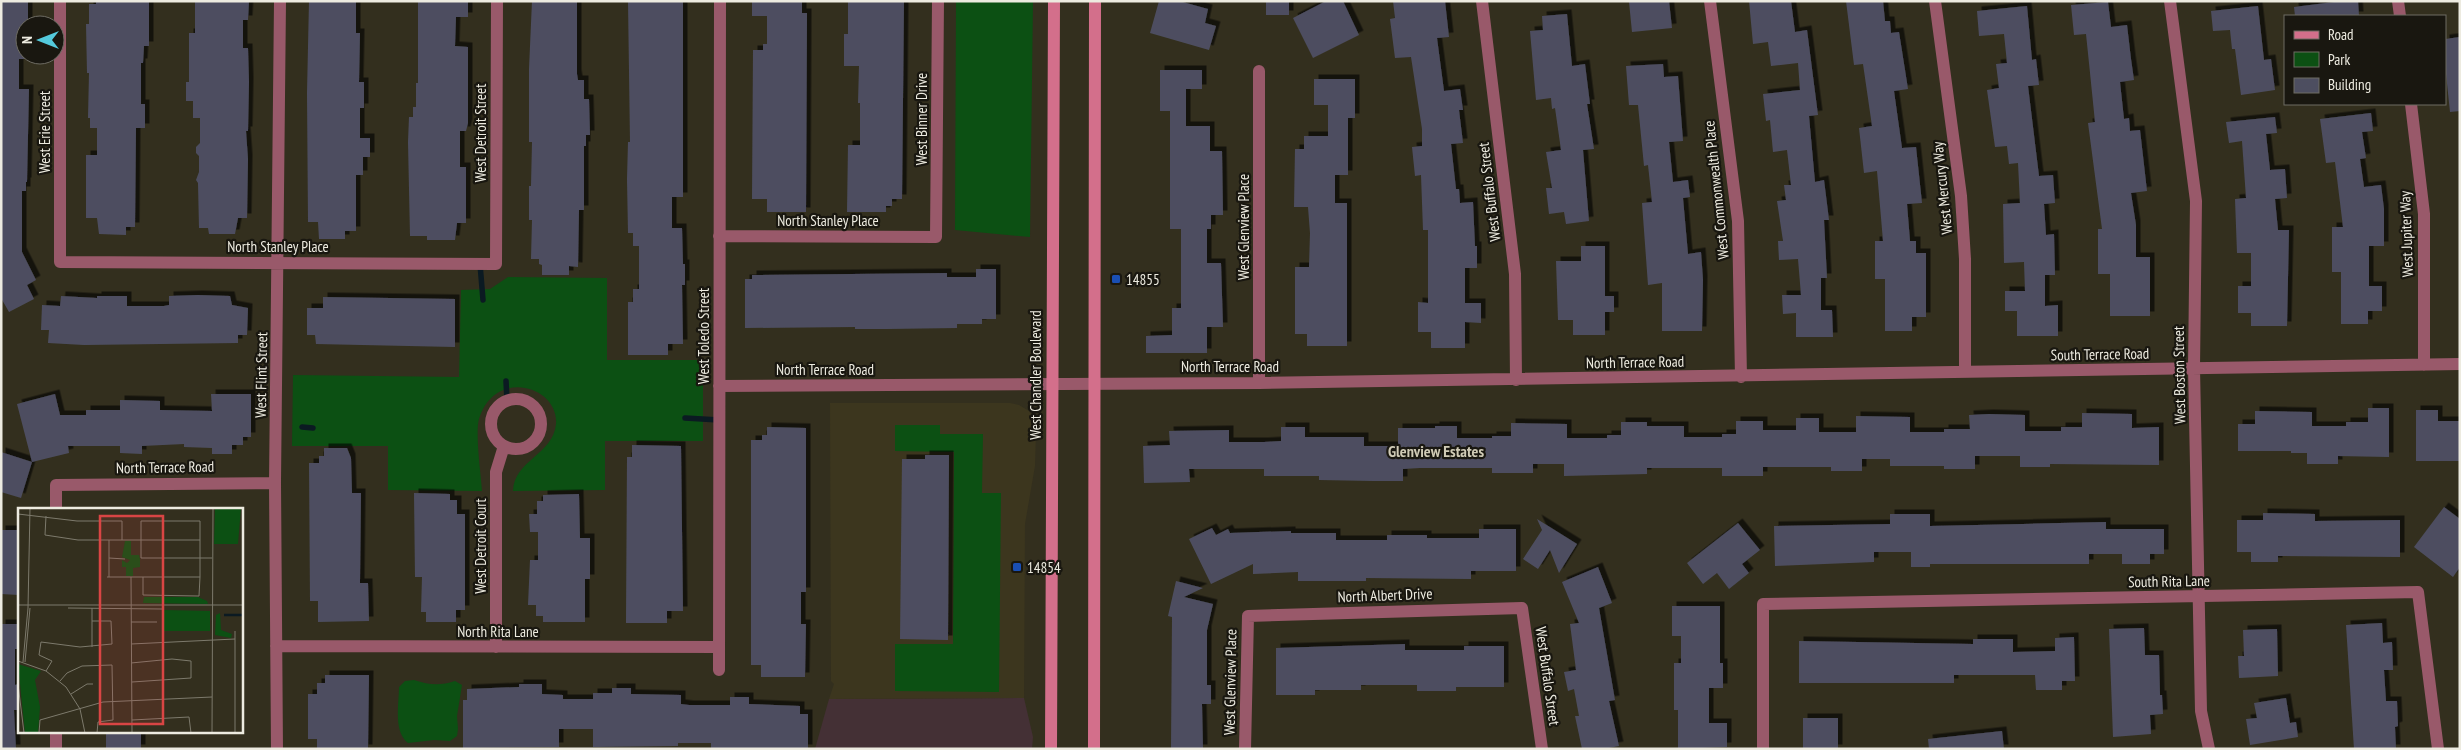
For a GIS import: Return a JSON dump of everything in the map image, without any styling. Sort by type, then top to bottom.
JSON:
[{"type":"main road","name":"West Chandler Boulevard","points":[[1051,749],[1054,1]]},
{"type":"main road","points":[[1094,749],[1095,1]]},
{"type":"street","name":"West Erie Street","points":[[60,1],[60,262]]},
{"type":"street","name":"West Flint Street","points":[[277,749],[276,483],[280,1]]},
{"type":"street","name":"West Detroit Street","points":[[496,264],[497,1]]},
{"type":"street","name":"West Toledo Street","points":[[719,670],[720,1]]},
{"type":"street","name":"West Binner Drive","points":[[936,237],[938,1]]},
{"type":"street","name":"West Buffalo Street","points":[[1482,1],[1515,274],[1516,380]]},
{"type":"street","name":"West Commonwealth Place","points":[[1710,1],[1738,221],[1741,377]]},
{"type":"street","name":"West Mercury Way","points":[[1935,1],[1962,196],[1965,259],[1965,372]]},
{"type":"street","name":"West Boston Street","points":[[2170,1],[2196,201],[2194,368],[2201,712],[2209,749]]},
{"type":"street","points":[[2398,1],[2400,15]]},
{"type":"street","name":"West Glenview Place","points":[[1259,71],[1259,383]]},
{"type":"street","name":"West Jupiter Way","points":[[2411,105],[2424,214],[2424,365]]},
{"type":"street","name":"North Stanley Place","points":[[719,236],[936,237]]},
{"type":"street","name":"North Stanley Place","points":[[60,262],[496,264]]},
{"type":"street","name":"South Terrace Road","points":[[1741,377],[2460,364]]},
{"type":"street","name":"North Terrace Road","points":[[719,386],[1259,383],[1741,377]]},
{"type":"street","points":[[507,400],[523,400],[531,404],[540,418],[539,434],[528,446],[520,449],[504,446],[498,441],[491,426],[495,410],[507,400]]},
{"type":"street","name":"West Detroit Court","points":[[496,647],[496,472],[504,446]]},
{"type":"street","name":"North Terrace Road","points":[[56,508],[56,485],[276,483]]},
{"type":"street","name":"South Rita Lane","points":[[1763,749],[1763,604],[2418,592],[2438,749]]},
{"type":"street","name":"West Buffalo Street","points":[[1522,608],[1542,749]]},
{"type":"street","name":"North Albert Drive","points":[[1248,616],[1522,608]]},
{"type":"street","name":"West Glenview Place","points":[[1245,749],[1248,616]]},
{"type":"street","name":"North Rita Lane","points":[[276,646],[719,647]]},
{"type":"street","points":[[56,732],[56,749]]},
{"type":"shaded area","points":[[830,403],[1010,403],[1019,405],[1029,411],[1035,421],[1036,434],[1035,466],[1025,524],[1024,698],[829,699],[834,684],[831,681]]},
{"type":"shaded area","points":[[1024,698],[1033,737],[1032,749],[815,749],[829,699]]},
{"type":"green space","points":[[956,1],[1033,1],[1030,237],[955,230]]},
{"type":"green space","points":[[508,277],[607,278],[607,360],[703,360],[703,441],[605,441],[605,490],[513,491],[515,480],[520,472],[548,443],[553,435],[556,424],[554,411],[547,400],[537,392],[525,388],[511,388],[498,392],[487,403],[479,419],[478,444],[482,491],[388,490],[388,446],[292,446],[293,375],[459,377],[461,290],[490,289]]},
{"type":"green space","points":[[895,425],[940,425],[940,434],[983,434],[982,493],[1001,493],[999,692],[895,691],[895,644],[953,644],[954,452],[895,451]]},
{"type":"green space","points":[[414,680],[434,684],[455,681],[462,685],[457,716],[457,736],[450,741],[434,740],[408,743],[403,738],[400,732],[398,717],[399,687],[405,681]]},
{"type":"building","points":[[1,1],[28,1],[28,15],[15,15],[15,65],[19,65],[19,89],[29,89],[27,182],[26,191],[22,191],[22,252],[36,280],[27,285],[34,299],[9,312],[1,298]]},
{"type":"building","points":[[96,1],[149,2],[149,46],[144,46],[143,63],[141,63],[141,104],[145,104],[145,128],[136,128],[135,227],[126,227],[126,235],[99,234],[97,218],[86,218],[86,155],[97,155],[97,128],[90,128],[90,118],[88,118],[89,73],[87,73],[86,24],[89,24],[89,4],[96,4]]},
{"type":"building","points":[[195,1],[249,1],[248,20],[243,20],[243,48],[248,48],[249,82],[248,131],[246,131],[248,159],[247,218],[238,218],[235,234],[209,234],[208,228],[199,228],[198,183],[196,180],[199,172],[199,156],[196,153],[196,147],[200,143],[200,118],[193,118],[193,101],[186,101],[186,82],[189,82],[189,33],[195,33]]},
{"type":"building","points":[[309,1],[356,1],[356,33],[360,33],[359,82],[364,82],[364,108],[360,108],[360,138],[370,138],[370,157],[363,157],[363,175],[356,175],[356,231],[345,231],[345,239],[319,239],[318,222],[308,222],[307,93]]},
{"type":"building","points":[[418,1],[468,1],[468,17],[456,17],[455,46],[468,47],[468,123],[466,131],[460,131],[460,167],[466,167],[466,223],[457,223],[455,240],[427,240],[427,236],[410,236],[408,142],[409,117],[413,117],[413,107],[416,107],[416,83],[418,83]]},
{"type":"building","points":[[532,1],[577,1],[577,74],[578,80],[584,80],[584,99],[589,99],[590,135],[586,135],[586,146],[584,146],[584,210],[579,210],[578,267],[569,266],[569,275],[542,275],[542,265],[539,264],[539,259],[531,259],[532,220],[529,220],[529,186],[531,186],[532,142],[529,142],[529,69]]},
{"type":"building","points":[[628,1],[683,2],[683,197],[672,197],[672,228],[682,228],[683,264],[685,264],[685,285],[682,285],[683,344],[668,344],[668,355],[628,355],[628,302],[633,302],[633,289],[639,289],[639,246],[633,246],[633,233],[628,233],[627,179],[628,142],[630,142]]},
{"type":"building","points":[[752,1],[802,1],[802,13],[807,13],[806,212],[767,212],[767,199],[752,199],[753,50],[763,50],[763,44],[767,44],[767,16],[752,16]]},
{"type":"building","points":[[848,1],[904,1],[902,199],[892,199],[892,206],[886,206],[886,212],[847,212],[848,145],[860,145],[859,66],[844,66],[844,34],[848,34]]},
{"type":"building","points":[[1159,1],[1179,1],[1208,9],[1205,23],[1216,26],[1209,50],[1150,33]]},
{"type":"building","points":[[1266,1],[1289,1],[1289,15],[1266,15]]},
{"type":"building","points":[[1326,1],[1343,1],[1359,35],[1313,58],[1293,18]]},
{"type":"building","points":[[1393,1],[1445,1],[1449,37],[1437,38],[1444,91],[1460,89],[1463,110],[1459,110],[1463,143],[1451,144],[1456,189],[1459,189],[1460,203],[1473,202],[1475,246],[1477,246],[1477,268],[1465,268],[1465,303],[1481,303],[1481,323],[1465,322],[1465,348],[1431,348],[1431,332],[1418,332],[1418,302],[1428,303],[1428,230],[1423,230],[1421,175],[1415,176],[1412,147],[1422,146],[1422,129],[1411,57],[1395,58],[1390,19],[1395,18]]},
{"type":"building","points":[[1669,1],[1672,28],[1632,32],[1629,2]]},
{"type":"building","points":[[1749,1],[1791,1],[1795,32],[1807,30],[1818,115],[1809,116],[1815,182],[1824,180],[1829,220],[1824,220],[1827,278],[1821,278],[1821,310],[1832,310],[1833,337],[1796,337],[1796,313],[1783,314],[1782,295],[1801,295],[1798,259],[1779,260],[1778,241],[1783,241],[1777,201],[1786,200],[1784,185],[1791,185],[1787,150],[1773,152],[1770,120],[1766,121],[1763,94],[1800,90],[1798,63],[1771,66],[1768,42],[1753,44]]},
{"type":"building","points":[[1846,1],[1883,1],[1885,21],[1890,21],[1891,33],[1899,32],[1908,89],[1894,91],[1902,148],[1916,147],[1922,203],[1907,204],[1910,241],[1916,241],[1916,253],[1926,253],[1926,317],[1912,317],[1912,331],[1885,331],[1885,279],[1875,279],[1875,241],[1883,241],[1877,171],[1864,173],[1859,128],[1872,126],[1863,64],[1854,65]]},
{"type":"building","points":[[2358,1],[2359,15],[2295,15],[2294,7]]},
{"type":"building","points":[[2108,2],[2111,27],[2127,25],[2134,80],[2120,82],[2124,119],[2129,118],[2130,131],[2140,130],[2147,191],[2131,193],[2136,225],[2136,257],[2150,257],[2150,316],[2110,316],[2110,274],[2098,274],[2098,229],[2102,229],[2088,123],[2095,122],[2086,34],[2074,35],[2071,5]]},
{"type":"building","points":[[2027,6],[2032,60],[2036,59],[2039,85],[2028,86],[2039,176],[2053,175],[2055,203],[2044,204],[2046,235],[2054,234],[2055,275],[2045,275],[2045,306],[2058,305],[2058,336],[2017,336],[2017,311],[2005,311],[2005,291],[2025,291],[2024,262],[2004,263],[2003,204],[2020,203],[2018,163],[2009,164],[2007,146],[1995,147],[1987,90],[1999,88],[1996,64],[2007,63],[2004,34],[1979,36],[1977,11]]},
{"type":"building","points":[[2258,6],[2264,60],[2271,59],[2275,90],[2241,95],[2235,49],[2232,49],[2230,30],[2213,31],[2211,11]]},
{"type":"building","points":[[1567,14],[1572,66],[1585,64],[1590,104],[1587,104],[1594,149],[1583,150],[1589,221],[1566,224],[1564,212],[1549,214],[1546,188],[1552,188],[1546,152],[1561,150],[1555,108],[1552,109],[1551,98],[1536,100],[1530,31],[1543,30],[1542,16]]},
{"type":"building","points":[[2460,37],[2460,111],[2450,112],[2446,74],[2446,39]]},
{"type":"building","points":[[1663,64],[1664,77],[1678,76],[1683,141],[1669,142],[1673,182],[1688,180],[1690,197],[1683,198],[1688,254],[1701,252],[1703,280],[1702,331],[1662,331],[1662,283],[1648,285],[1642,203],[1652,202],[1648,165],[1644,166],[1638,105],[1629,105],[1626,66]]},
{"type":"building","points":[[1160,70],[1202,70],[1202,89],[1186,89],[1186,126],[1210,126],[1210,151],[1222,151],[1223,215],[1211,215],[1211,229],[1207,229],[1207,263],[1221,263],[1223,327],[1207,327],[1207,353],[1146,353],[1146,336],[1172,335],[1172,308],[1181,308],[1181,229],[1170,229],[1170,111],[1160,111]]},
{"type":"building","points":[[1314,79],[1355,79],[1355,118],[1348,118],[1348,175],[1335,175],[1335,203],[1347,203],[1347,346],[1307,346],[1307,334],[1295,334],[1295,267],[1309,267],[1310,233],[1308,207],[1294,207],[1295,149],[1304,149],[1304,136],[1328,136],[1328,105],[1314,105]]},
{"type":"building","points":[[2371,113],[2373,131],[2362,132],[2366,158],[2360,159],[2364,187],[2381,185],[2384,209],[2384,246],[2369,246],[2369,286],[2382,286],[2382,311],[2368,311],[2368,324],[2341,324],[2341,272],[2332,272],[2332,227],[2343,227],[2335,162],[2326,163],[2320,119]]},
{"type":"building","points":[[2275,117],[2277,133],[2266,134],[2270,170],[2285,169],[2287,198],[2275,199],[2278,230],[2289,230],[2287,326],[2251,326],[2251,313],[2238,313],[2238,286],[2251,286],[2251,253],[2237,253],[2235,199],[2246,198],[2242,141],[2229,143],[2226,122]]},
{"type":"building","points":[[1581,246],[1605,246],[1605,296],[1614,296],[1614,312],[1605,312],[1605,335],[1573,335],[1573,320],[1558,320],[1556,261],[1581,261]]},
{"type":"building","points":[[976,269],[996,269],[996,319],[982,319],[982,324],[957,324],[957,328],[745,328],[745,279],[752,279],[752,275],[947,273],[947,277],[976,277]]},
{"type":"building","points":[[61,296],[97,298],[97,296],[127,296],[127,306],[164,306],[169,305],[169,296],[230,296],[232,305],[248,308],[247,335],[238,335],[238,343],[84,345],[48,343],[49,330],[41,330],[42,305],[60,306]]},
{"type":"building","points":[[323,297],[455,299],[455,347],[316,344],[315,335],[307,335],[307,308],[323,308]]},
{"type":"building","points":[[55,394],[60,415],[86,415],[86,410],[120,410],[120,400],[160,401],[160,410],[212,411],[211,394],[251,394],[251,437],[243,437],[243,445],[232,445],[232,454],[212,454],[212,448],[184,447],[184,444],[142,446],[142,454],[120,453],[120,446],[68,446],[69,453],[32,462],[17,404]]},
{"type":"building","points":[[2368,408],[2389,408],[2389,457],[2338,456],[2338,464],[2307,464],[2307,453],[2291,453],[2291,451],[2238,451],[2238,424],[2255,424],[2255,411],[2312,412],[2312,426],[2346,426],[2346,422],[2368,422]]},
{"type":"building","points":[[2416,410],[2438,410],[2438,421],[2460,421],[2460,461],[2416,461]]},
{"type":"building","points":[[2082,413],[2132,414],[2132,428],[2159,427],[2159,465],[2050,464],[2050,467],[2020,467],[2020,456],[1975,456],[1975,469],[1944,469],[1944,466],[1890,466],[1890,459],[1862,459],[1862,471],[1831,471],[1831,467],[1763,467],[1763,476],[1722,476],[1722,468],[1647,468],[1647,474],[1564,476],[1564,464],[1533,464],[1533,473],[1492,473],[1492,468],[1403,469],[1403,481],[1319,480],[1319,476],[1264,476],[1264,469],[1189,469],[1190,482],[1144,483],[1143,446],[1170,445],[1169,431],[1229,430],[1229,442],[1264,442],[1281,441],[1281,427],[1305,427],[1305,437],[1364,437],[1364,446],[1398,446],[1398,428],[1435,428],[1435,426],[1457,426],[1457,438],[1492,438],[1492,436],[1511,436],[1511,423],[1567,424],[1567,438],[1607,438],[1607,435],[1621,435],[1621,422],[1647,422],[1647,426],[1684,426],[1684,437],[1722,437],[1722,434],[1736,434],[1736,421],[1763,421],[1763,430],[1796,430],[1796,418],[1819,418],[1819,432],[1856,432],[1856,416],[1910,417],[1910,432],[1944,432],[1944,429],[1970,429],[1969,415],[1989,414],[2025,415],[2025,431],[2061,431],[2061,427],[2082,427]]},
{"type":"building","points":[[767,427],[806,428],[806,592],[801,592],[801,624],[806,624],[805,677],[761,677],[761,665],[751,665],[751,440],[762,440],[762,435],[767,435]]},
{"type":"building","points":[[632,445],[681,446],[683,611],[667,611],[667,623],[626,623],[627,457],[632,457]]},
{"type":"building","points":[[324,448],[347,448],[351,458],[352,493],[361,493],[360,583],[368,583],[369,621],[318,622],[318,601],[310,601],[309,463],[319,463],[319,456],[324,456]]},
{"type":"building","points":[[1,452],[32,462],[21,498],[1,492]]},
{"type":"building","points":[[925,455],[949,455],[948,640],[900,639],[902,459],[925,459]]},
{"type":"building","points":[[414,493],[450,494],[450,500],[457,500],[457,514],[465,514],[465,610],[456,610],[456,622],[426,622],[426,612],[421,612],[422,577],[415,577]]},
{"type":"building","points":[[579,494],[580,538],[590,538],[590,579],[585,579],[585,622],[543,622],[543,616],[536,616],[536,605],[528,605],[530,560],[538,560],[538,532],[530,532],[529,514],[537,514],[537,501],[543,501],[543,495]]},
{"type":"building","points":[[2444,507],[2460,519],[2460,567],[2453,577],[2414,547]]},
{"type":"building","points":[[2263,513],[2315,514],[2315,521],[2400,520],[2400,557],[2278,556],[2278,562],[2251,562],[2251,552],[2237,552],[2237,520],[2263,520]]},
{"type":"building","points":[[1890,514],[1930,514],[1930,526],[2106,522],[2106,529],[2164,529],[2164,554],[2150,554],[2150,564],[2122,564],[2122,554],[2089,554],[2089,564],[1930,564],[1930,567],[1911,567],[1911,552],[1874,552],[1874,562],[1775,566],[1774,526],[1890,524]]},
{"type":"building","points":[[1537,519],[1577,544],[1559,573],[1550,550],[1538,569],[1523,559],[1542,530]]},
{"type":"building","points":[[1738,523],[1760,550],[1742,564],[1749,573],[1729,589],[1717,573],[1703,584],[1687,563]]},
{"type":"building","points":[[1212,528],[1216,535],[1228,529],[1230,533],[1291,531],[1291,533],[1336,533],[1336,540],[1387,540],[1387,535],[1427,535],[1427,538],[1479,538],[1479,529],[1516,529],[1516,571],[1471,571],[1471,579],[1366,578],[1366,581],[1298,581],[1298,572],[1253,574],[1253,564],[1211,584],[1189,539]]},
{"type":"building","points":[[1,530],[18,530],[18,595],[1,594]]},
{"type":"building","points":[[1598,567],[1612,603],[1599,608],[1615,700],[1609,701],[1619,746],[1604,749],[1582,749],[1575,716],[1579,716],[1574,689],[1568,691],[1564,672],[1576,670],[1570,624],[1579,623],[1562,582]]},
{"type":"building","points":[[1176,581],[1203,588],[1184,597],[1213,604],[1207,630],[1207,685],[1211,685],[1211,704],[1202,704],[1203,749],[1171,749],[1172,617],[1168,616]]},
{"type":"building","points":[[1672,606],[1720,606],[1720,663],[1723,663],[1723,688],[1709,688],[1709,723],[1727,723],[1727,747],[1678,749],[1678,710],[1674,710],[1674,663],[1681,663],[1681,636],[1672,636]]},
{"type":"building","points":[[2382,623],[2383,643],[2392,642],[2393,670],[2384,670],[2386,701],[2397,701],[2398,726],[2395,727],[2396,749],[2354,749],[2346,625]]},
{"type":"building","points":[[1,624],[18,624],[18,649],[15,649],[15,685],[18,684],[18,710],[14,710],[16,749],[1,749]]},
{"type":"building","points":[[2144,628],[2145,655],[2159,655],[2160,695],[2162,695],[2163,714],[2150,715],[2151,734],[2113,737],[2109,629]]},
{"type":"building","points":[[2277,629],[2278,676],[2239,678],[2238,656],[2244,656],[2243,630]]},
{"type":"building","points":[[2074,637],[2075,681],[2062,681],[2062,690],[2036,690],[2035,675],[1954,675],[1954,683],[1799,683],[1799,641],[1973,644],[1973,639],[2013,639],[2013,652],[2055,651],[2055,638]]},
{"type":"building","points":[[1405,644],[1405,650],[1464,650],[1464,646],[1504,646],[1504,687],[1456,687],[1456,691],[1417,691],[1417,685],[1361,685],[1361,690],[1315,690],[1315,695],[1276,695],[1276,648]]},
{"type":"building","points":[[325,675],[369,675],[368,749],[317,749],[317,739],[308,739],[308,694],[317,694],[317,683],[325,683]]},
{"type":"building","points":[[519,684],[542,684],[542,694],[563,695],[563,699],[593,699],[593,693],[612,693],[612,688],[631,688],[631,694],[681,695],[681,704],[689,705],[730,705],[730,697],[749,697],[749,704],[800,706],[800,714],[808,714],[808,749],[711,749],[711,743],[678,743],[678,746],[593,747],[593,729],[559,729],[559,747],[463,748],[463,700],[467,700],[467,689],[519,687]]},
{"type":"building","points":[[2286,698],[2290,723],[2296,722],[2298,737],[2250,745],[2246,719],[2257,718],[2254,703]]},
{"type":"building","points":[[1803,718],[1838,718],[1838,749],[1803,749]]},
{"type":"building","points":[[2002,731],[2004,749],[1929,749],[1928,739]]},
{"type":"building","points":[[106,732],[141,732],[141,749],[106,749]]},
{"type":"waterway","points":[[480,264],[483,300]]},
{"type":"waterway","points":[[506,381],[507,400]]},
{"type":"waterway","points":[[685,418],[719,420]]},
{"type":"waterway","points":[[302,427],[313,428]]},
{"type":"place","name":"14855","points":[[1116,279]]},
{"type":"place","name":"14854","points":[[1017,567]]},
{"type":"district","name":"Glenview Estates","points":[[1436,451]]}]
